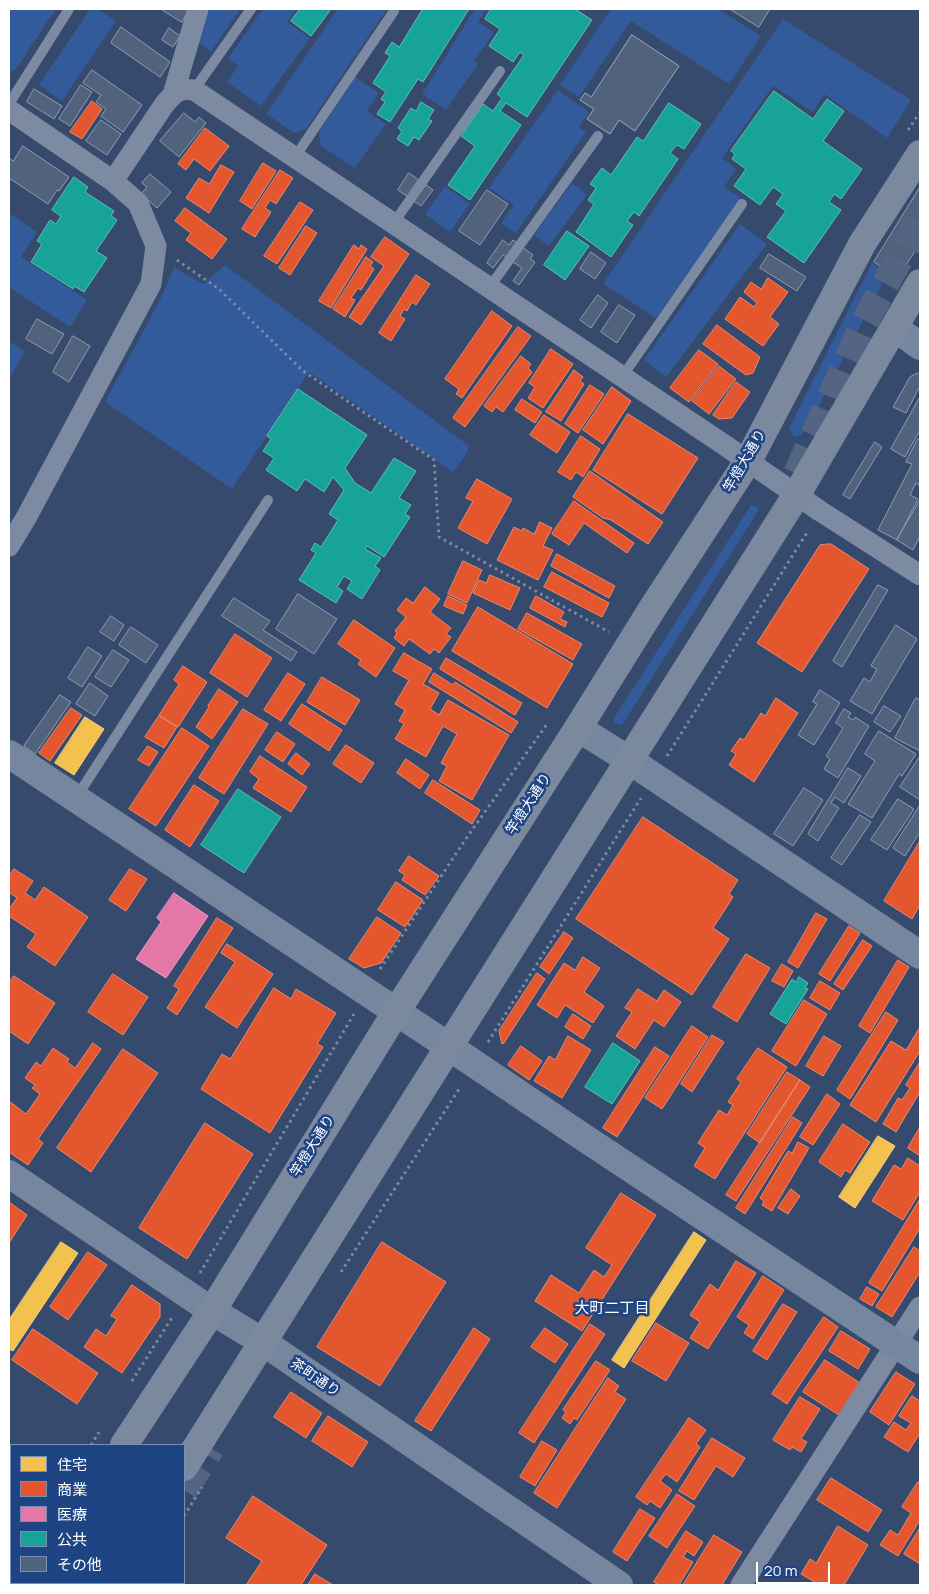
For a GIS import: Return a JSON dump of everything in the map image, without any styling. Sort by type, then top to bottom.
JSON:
[{"type":"main road","name":"竿燈大通り","points":[[125,1444],[212,1311],[386,1005],[578,728],[748,460],[913,145]]},
{"type":"main road","points":[[185,1465],[797,494],[920,283]]},
{"type":"street","points":[[173,95],[198,9]]},
{"type":"street","points":[[113,181],[164,105],[182,89],[194,90],[748,460],[820,511],[920,575]]},
{"type":"street","points":[[9,110],[113,181],[138,203],[156,246],[151,284],[26,518],[9,546]]},
{"type":"street","points":[[895,328],[920,346]]},
{"type":"street","points":[[578,728],[629,760],[920,955]]},
{"type":"street","points":[[9,754],[580,1136],[920,1360]]},
{"type":"street","name":"茶町通り","points":[[9,1174],[212,1311],[263,1342],[619,1585]]},
{"type":"street","points":[[741,1585],[920,1307]]},
{"type":"lane","points":[[9,104],[69,9]]},
{"type":"lane","points":[[194,90],[251,9]]},
{"type":"lane","points":[[295,158],[394,11]]},
{"type":"lane","points":[[393,224],[500,71]]},
{"type":"lane","points":[[489,288],[598,136]]},
{"type":"lane","points":[[622,377],[742,204]]},
{"type":"lane","points":[[76,798],[268,500]]},
{"type":"path","points":[[913,145],[920,112]]},
{"type":"path","points":[[156,246],[219,289],[303,371],[434,460],[439,537],[611,633],[629,646]]},
{"type":"path","points":[[129,1386],[188,1294],[356,1012],[386,1005],[379,971],[465,840],[549,721]]},
{"type":"path","points":[[412,921],[417,924]]},
{"type":"path","points":[[335,1046],[344,1050]]},
{"type":"path","points":[[92,1444],[102,1428]]},
{"type":"shaded area","points":[[9,9],[56,9],[15,70],[9,73]]},
{"type":"shaded area","points":[[90,9],[98,9],[116,21],[62,101],[39,85]]},
{"type":"shaded area","points":[[208,9],[240,9],[211,52],[198,42]]},
{"type":"shaded area","points":[[263,9],[296,9],[287,22],[310,38],[261,106],[227,82],[238,66],[228,58]]},
{"type":"shaded area","points":[[338,9],[387,9],[306,129],[295,133],[266,114]]},
{"type":"shaded area","points":[[475,9],[487,9],[478,22],[494,33],[474,61],[478,64],[446,110],[422,94]]},
{"type":"shaded area","points":[[611,9],[718,9],[761,36],[729,84],[631,21],[579,97],[560,85]]},
{"type":"shaded area","points":[[783,19],[911,100],[887,138],[824,94],[813,112],[773,86],[722,158],[736,169],[724,187],[741,198],[656,318],[603,284]]},
{"type":"shaded area","points":[[355,77],[379,93],[367,111],[386,124],[355,168],[321,146],[319,132]]},
{"type":"shaded area","points":[[558,90],[589,112],[579,127],[586,132],[516,233],[501,223],[514,205],[489,188]]},
{"type":"shaded area","points":[[572,183],[587,194],[549,246],[534,235]]},
{"type":"shaded area","points":[[445,186],[470,204],[450,232],[425,214]]},
{"type":"shaded area","points":[[9,213],[37,232],[21,257],[87,300],[70,327],[9,287]]},
{"type":"shaded area","points":[[740,224],[767,244],[666,377],[644,360]]},
{"type":"shaded area","points":[[872,263],[888,273],[806,430],[798,437],[793,436],[789,428]]},
{"type":"shaded area","points":[[225,265],[468,445],[468,451],[453,472],[309,372],[232,489],[105,402],[160,300],[174,267],[203,284]]},
{"type":"shaded area","points":[[9,341],[25,352],[9,379]]},
{"type":"shaded area","points":[[751,505],[757,506],[758,511],[622,725],[614,723],[614,718]]},
{"type":"building: 住宅","points":[[85,717],[104,729],[74,775],[55,763]]},
{"type":"building: 住宅","points":[[878,1136],[895,1146],[855,1208],[839,1197]]},
{"type":"building: 住宅","points":[[694,1232],[706,1240],[624,1368],[612,1360]]},
{"type":"building: 住宅","points":[[61,1242],[78,1253],[13,1351],[9,1349],[9,1320]]},
{"type":"building: 商業","points":[[92,101],[102,109],[82,139],[70,132]]},
{"type":"building: 商業","points":[[205,128],[229,146],[210,171],[194,159],[186,170],[178,164]]},
{"type":"building: 商業","points":[[263,163],[276,171],[252,209],[240,201]]},
{"type":"building: 商業","points":[[221,165],[234,172],[209,213],[186,198],[199,178],[209,184]]},
{"type":"building: 商業","points":[[280,170],[293,178],[276,204],[270,200],[265,208],[271,212],[255,237],[242,229]]},
{"type":"building: 商業","points":[[300,202],[313,210],[277,264],[264,256]]},
{"type":"building: 商業","points":[[185,208],[227,239],[212,259],[186,240],[191,233],[175,221]]},
{"type":"building: 商業","points":[[306,226],[317,233],[290,275],[279,268]]},
{"type":"building: 商業","points":[[385,237],[409,254],[361,325],[349,317],[384,266],[371,257]]},
{"type":"building: 商業","points":[[354,245],[359,249],[361,245],[367,249],[331,308],[319,301]]},
{"type":"building: 商業","points":[[366,257],[373,262],[370,266],[374,269],[361,290],[358,288],[351,298],[355,300],[345,317],[333,309]]},
{"type":"building: 商業","points":[[416,275],[430,284],[416,305],[412,302],[407,311],[404,309],[400,316],[405,319],[391,341],[379,333]]},
{"type":"building: 商業","points":[[768,278],[788,292],[770,317],[779,324],[763,346],[725,319],[740,297],[754,307],[757,303],[744,292],[751,282],[761,289]]},
{"type":"building: 商業","points":[[492,311],[512,326],[462,398],[456,394],[459,389],[445,379]]},
{"type":"building: 商業","points":[[717,325],[760,357],[753,373],[746,375],[703,344]]},
{"type":"building: 商業","points":[[518,327],[531,336],[465,427],[453,418]]},
{"type":"building: 商業","points":[[551,349],[573,364],[543,408],[528,398],[535,387],[529,383]]},
{"type":"building: 商業","points":[[699,350],[718,364],[689,402],[670,388]]},
{"type":"building: 商業","points":[[521,356],[531,364],[528,368],[532,372],[503,412],[496,407],[492,412],[484,406]]},
{"type":"building: 商業","points":[[719,366],[736,379],[709,414],[692,401]]},
{"type":"building: 商業","points":[[574,370],[583,377],[580,381],[584,384],[561,421],[546,412]]},
{"type":"building: 商業","points":[[736,382],[750,392],[732,418],[719,419],[713,415]]},
{"type":"building: 商業","points":[[590,385],[604,394],[578,433],[565,424]]},
{"type":"building: 商業","points":[[612,387],[631,401],[603,444],[583,430]]},
{"type":"building: 商業","points":[[522,399],[542,412],[535,423],[515,410]]},
{"type":"building: 商業","points":[[628,414],[698,458],[662,514],[593,470]]},
{"type":"building: 商業","points":[[544,415],[570,432],[557,453],[530,435]]},
{"type":"building: 商業","points":[[581,436],[600,449],[583,477],[576,472],[571,480],[558,472]]},
{"type":"building: 商業","points":[[590,471],[663,522],[648,544],[611,520],[603,518],[573,497]]},
{"type":"building: 商業","points":[[477,479],[512,499],[487,544],[458,528],[473,501],[466,498]]},
{"type":"building: 商業","points":[[574,501],[634,543],[627,553],[584,523],[569,545],[552,534]]},
{"type":"building: 商業","points":[[540,522],[552,528],[543,546],[553,550],[538,580],[497,560],[514,527],[522,531],[523,528],[534,534]]},
{"type":"building: 商業","points":[[831,544],[869,569],[802,672],[757,643],[820,545]]},
{"type":"building: 商業","points":[[557,554],[615,586],[609,598],[551,566]]},
{"type":"building: 商業","points":[[463,561],[482,570],[467,603],[448,594]]},
{"type":"building: 商業","points":[[552,572],[609,603],[602,617],[544,587]]},
{"type":"building: 商業","points":[[490,575],[520,588],[510,610],[473,593],[479,580],[486,583]]},
{"type":"building: 商業","points":[[425,587],[440,599],[430,612],[451,628],[446,634],[451,637],[439,653],[434,649],[430,654],[409,639],[404,646],[394,638],[397,633],[395,631],[406,617],[397,610],[406,598],[413,603]]},
{"type":"building: 商業","points":[[448,596],[467,605],[463,614],[444,606]]},
{"type":"building: 商業","points":[[536,596],[564,612],[560,619],[567,622],[565,627],[530,608]]},
{"type":"building: 商業","points":[[478,607],[573,664],[547,708],[452,651]]},
{"type":"building: 商業","points":[[527,613],[582,644],[573,660],[518,629]]},
{"type":"building: 商業","points":[[354,620],[395,648],[376,677],[358,664],[361,660],[338,644]]},
{"type":"building: 商業","points":[[235,634],[272,658],[247,697],[210,673]]},
{"type":"building: 商業","points":[[404,653],[432,669],[423,684],[439,693],[430,709],[439,715],[448,700],[509,735],[472,800],[439,781],[447,766],[441,763],[457,734],[443,726],[426,757],[395,739],[404,724],[399,721],[405,710],[395,704],[409,680],[393,671]]},
{"type":"building: 商業","points":[[446,658],[522,703],[515,715],[440,669]]},
{"type":"building: 商業","points":[[183,666],[207,682],[178,727],[159,715],[179,684],[174,680]]},
{"type":"building: 商業","points":[[288,673],[305,684],[281,721],[264,710]]},
{"type":"building: 商業","points":[[434,673],[453,685],[455,682],[518,722],[511,733],[429,682]]},
{"type":"building: 商業","points":[[322,677],[360,700],[345,725],[307,702]]},
{"type":"building: 商業","points":[[219,689],[238,702],[212,739],[196,727]]},
{"type":"building: 商業","points":[[776,698],[798,713],[754,782],[729,765],[736,754],[731,751],[740,738],[744,740],[761,713],[765,716]]},
{"type":"building: 商業","points":[[302,704],[342,730],[329,751],[289,724]]},
{"type":"building: 商業","points":[[71,708],[82,715],[50,761],[39,753]]},
{"type":"building: 商業","points":[[243,709],[268,724],[224,794],[199,778]]},
{"type":"building: 商業","points":[[159,716],[177,727],[164,748],[145,737]]},
{"type":"building: 商業","points":[[182,728],[209,746],[156,826],[129,809]]},
{"type":"building: 商業","points":[[277,732],[295,744],[283,762],[265,750]]},
{"type":"building: 商業","points":[[346,745],[374,763],[361,783],[333,764]]},
{"type":"building: 商業","points":[[148,746],[158,752],[149,766],[138,760]]},
{"type":"building: 商業","points":[[296,753],[310,764],[302,775],[288,764]]},
{"type":"building: 商業","points":[[260,756],[307,787],[291,812],[253,788],[259,779],[250,772]]},
{"type":"building: 商業","points":[[406,759],[429,775],[420,789],[397,773]]},
{"type":"building: 商業","points":[[433,780],[480,810],[472,824],[425,793]]},
{"type":"building: 商業","points":[[194,785],[219,801],[190,847],[165,830]]},
{"type":"building: 商業","points":[[643,817],[738,880],[729,894],[733,897],[713,928],[729,939],[692,995],[576,919]]},
{"type":"building: 商業","points":[[920,841],[920,905],[912,919],[884,901]]},
{"type":"building: 商業","points":[[409,856],[439,876],[425,895],[402,880],[405,875],[399,871]]},
{"type":"building: 商業","points":[[14,869],[33,881],[25,893],[35,900],[44,887],[88,917],[55,966],[27,947],[36,934],[9,916],[9,909],[17,898],[9,892],[9,877]]},
{"type":"building: 商業","points":[[130,869],[147,879],[126,911],[109,900]]},
{"type":"building: 商業","points":[[396,882],[423,900],[405,927],[378,910]]},
{"type":"building: 商業","points":[[816,913],[827,919],[798,968],[788,962]]},
{"type":"building: 商業","points":[[377,917],[401,933],[381,963],[364,968],[349,959]]},
{"type":"building: 商業","points":[[217,918],[233,928],[177,1015],[167,1008],[179,989],[174,986]]},
{"type":"building: 商業","points":[[849,926],[860,933],[830,981],[819,974]]},
{"type":"building: 商業","points":[[564,932],[573,938],[549,974],[540,967]]},
{"type":"building: 商業","points":[[863,940],[872,946],[843,990],[834,984]]},
{"type":"building: 商業","points":[[227,944],[273,974],[237,1028],[205,1007],[235,962],[221,953]]},
{"type":"building: 商業","points":[[746,954],[770,968],[737,1022],[713,1007]]},
{"type":"building: 商業","points":[[583,957],[600,968],[584,992],[604,1006],[593,1023],[565,1005],[557,1018],[537,1005],[564,963],[575,970]]},
{"type":"building: 商業","points":[[898,960],[909,967],[870,1033],[859,1026]]},
{"type":"building: 商業","points":[[782,964],[793,971],[784,987],[772,981]]},
{"type":"building: 商業","points":[[537,973],[545,979],[502,1044],[499,1031]]},
{"type":"building: 商業","points":[[113,974],[148,997],[123,1035],[88,1012]]},
{"type":"building: 商業","points":[[14,976],[55,1003],[28,1044],[9,1031],[9,983]]},
{"type":"building: 商業","points":[[820,981],[840,993],[830,1010],[810,998]]},
{"type":"building: 商業","points":[[274,988],[291,999],[296,989],[336,1013],[317,1044],[323,1047],[270,1133],[201,1089],[222,1054],[230,1059]]},
{"type":"building: 商業","points":[[638,989],[657,1001],[664,990],[681,1002],[664,1027],[654,1020],[635,1049],[616,1036],[632,1012],[625,1008]]},
{"type":"building: 商業","points":[[804,1000],[827,1014],[796,1066],[772,1051]]},
{"type":"building: 商業","points":[[886,1012],[898,1020],[850,1099],[837,1090]]},
{"type":"building: 商業","points":[[573,1014],[591,1026],[583,1039],[565,1027]]},
{"type":"building: 商業","points":[[692,1026],[708,1037],[662,1109],[645,1098]]},
{"type":"building: 商業","points":[[920,1027],[920,1051],[876,1122],[850,1105],[891,1041],[906,1050]]},
{"type":"building: 商業","points":[[712,1035],[724,1042],[692,1092],[681,1084]]},
{"type":"building: 商業","points":[[568,1036],[591,1050],[562,1098],[534,1081],[549,1056],[555,1060]]},
{"type":"building: 商業","points":[[824,1036],[841,1046],[823,1076],[806,1066]]},
{"type":"building: 商業","points":[[93,1043],[101,1049],[38,1139],[43,1143],[28,1165],[9,1152],[9,1101],[26,1114],[40,1094],[32,1088],[35,1085],[25,1078],[36,1062],[41,1066],[53,1048],[69,1059],[67,1062],[75,1068]]},
{"type":"building: 商業","points":[[521,1046],[542,1061],[529,1080],[508,1065]]},
{"type":"building: 商業","points":[[655,1047],[669,1056],[617,1137],[603,1128]]},
{"type":"building: 商業","points":[[758,1048],[787,1067],[715,1179],[694,1166],[705,1148],[698,1143],[719,1110],[727,1115],[733,1105],[728,1102],[741,1082],[737,1079]]},
{"type":"building: 商業","points":[[123,1049],[158,1073],[91,1172],[57,1148]]},
{"type":"building: 商業","points":[[920,1062],[920,1092],[896,1132],[883,1124],[898,1098],[902,1100],[910,1088],[906,1085]]},
{"type":"building: 商業","points":[[787,1072],[800,1080],[760,1143],[747,1134]]},
{"type":"building: 商業","points":[[800,1080],[810,1087],[736,1201],[726,1195]]},
{"type":"building: 商業","points":[[827,1094],[840,1104],[813,1145],[800,1137]]},
{"type":"building: 商業","points":[[793,1117],[802,1123],[745,1214],[736,1208]]},
{"type":"building: 商業","points":[[205,1123],[253,1154],[187,1259],[139,1228]]},
{"type":"building: 商業","points":[[843,1124],[870,1142],[850,1173],[845,1170],[841,1177],[819,1162]]},
{"type":"building: 商業","points":[[920,1127],[920,1156],[908,1148]]},
{"type":"building: 商業","points":[[798,1142],[809,1148],[772,1211],[762,1205],[764,1201],[760,1198],[788,1151],[792,1153]]},
{"type":"building: 商業","points":[[908,1158],[920,1166],[920,1192],[903,1220],[872,1201],[894,1165],[901,1169]]},
{"type":"building: 商業","points":[[791,1189],[800,1196],[788,1214],[778,1208]]},
{"type":"building: 商業","points":[[621,1193],[656,1215],[582,1331],[535,1301],[551,1275],[579,1293],[594,1270],[604,1277],[612,1265],[586,1248]]},
{"type":"building: 商業","points":[[920,1199],[920,1228],[882,1291],[869,1283]]},
{"type":"building: 商業","points":[[9,1202],[27,1215],[9,1243]]},
{"type":"building: 商業","points":[[382,1242],[446,1282],[380,1386],[317,1347]]},
{"type":"building: 商業","points":[[914,1247],[920,1251],[920,1272],[892,1317],[876,1307]]},
{"type":"building: 商業","points":[[88,1252],[107,1265],[68,1320],[50,1307]]},
{"type":"building: 商業","points":[[736,1261],[756,1273],[708,1349],[690,1338],[700,1322],[690,1315],[710,1284],[718,1290]]},
{"type":"building: 商業","points":[[763,1276],[784,1290],[753,1339],[744,1333],[749,1325],[737,1317]]},
{"type":"building: 商業","points":[[132,1285],[160,1304],[160,1317],[122,1373],[84,1347],[96,1329],[106,1336],[117,1319],[111,1316]]},
{"type":"building: 商業","points":[[867,1287],[879,1294],[872,1306],[860,1299]]},
{"type":"building: 商業","points":[[783,1304],[797,1312],[767,1360],[753,1351]]},
{"type":"building: 商業","points":[[824,1317],[838,1327],[787,1404],[772,1394]]},
{"type":"building: 商業","points":[[656,1323],[689,1343],[666,1381],[632,1361]]},
{"type":"building: 商業","points":[[590,1324],[605,1334],[534,1443],[519,1433]]},
{"type":"building: 商業","points":[[474,1328],[490,1339],[431,1431],[415,1421]]},
{"type":"building: 商業","points":[[545,1328],[568,1344],[555,1363],[531,1347]]},
{"type":"building: 商業","points":[[33,1329],[98,1373],[77,1404],[12,1360]]},
{"type":"building: 商業","points":[[841,1331],[870,1349],[858,1369],[829,1351]]},
{"type":"building: 商業","points":[[825,1360],[860,1383],[839,1415],[803,1392]]},
{"type":"building: 商業","points":[[596,1361],[610,1370],[577,1420],[574,1418],[570,1424],[562,1418],[566,1412],[563,1410]]},
{"type":"building: 商業","points":[[896,1372],[915,1384],[889,1425],[870,1412]]},
{"type":"building: 商業","points":[[608,1378],[619,1386],[615,1392],[626,1399],[557,1508],[534,1493]]},
{"type":"building: 商業","points":[[291,1392],[322,1413],[306,1438],[274,1417]]},
{"type":"building: 商業","points":[[912,1396],[920,1401],[920,1433],[908,1452],[884,1437],[894,1422],[906,1430],[911,1423],[899,1416]]},
{"type":"building: 商業","points":[[800,1397],[820,1409],[801,1439],[807,1442],[801,1452],[792,1447],[790,1450],[773,1440]]},
{"type":"building: 商業","points":[[328,1416],[368,1442],[352,1467],[312,1441]]},
{"type":"building: 商業","points":[[689,1418],[706,1430],[696,1444],[700,1447],[677,1482],[666,1474],[660,1481],[672,1490],[660,1508],[650,1501],[647,1505],[636,1497]]},
{"type":"building: 商業","points":[[712,1438],[745,1458],[733,1477],[716,1466],[694,1500],[679,1491]]},
{"type":"building: 商業","points":[[542,1441],[557,1450],[535,1486],[520,1477]]},
{"type":"building: 商業","points":[[9,1465],[10,1541],[9,1543]]},
{"type":"building: 商業","points":[[831,1478],[882,1510],[868,1532],[817,1500]]},
{"type":"building: 商業","points":[[918,1482],[920,1483],[920,1520],[898,1556],[880,1545],[890,1530],[898,1535],[911,1513],[902,1507]]},
{"type":"building: 商業","points":[[677,1494],[695,1506],[667,1548],[649,1536]]},
{"type":"building: 商業","points":[[253,1496],[327,1545],[301,1585],[246,1585],[262,1561],[226,1538]]},
{"type":"building: 商業","points":[[640,1509],[655,1518],[627,1561],[613,1552]]},
{"type":"building: 商業","points":[[838,1526],[868,1545],[844,1585],[820,1585],[801,1574],[810,1559],[816,1563]]},
{"type":"building: 商業","points":[[920,1528],[920,1564],[904,1554]]},
{"type":"building: 商業","points":[[686,1531],[703,1542],[694,1556],[687,1551],[683,1557],[693,1562],[679,1585],[659,1585],[654,1582]]},
{"type":"building: 商業","points":[[714,1535],[742,1552],[722,1585],[683,1585]]},
{"type":"building: 商業","points":[[315,1574],[333,1585],[308,1585]]},
{"type":"building: 医療","points":[[174,893],[208,916],[166,978],[136,959],[161,922],[157,918]]},
{"type":"building: 公共","points":[[300,9],[331,9],[311,36],[291,21]]},
{"type":"building: 公共","points":[[423,9],[469,9],[423,82],[418,79],[390,122],[377,114],[385,102],[381,99],[386,92],[373,83],[390,56],[385,53],[392,42],[399,47]]},
{"type":"building: 公共","points":[[491,9],[575,9],[592,20],[527,117],[506,103],[500,111],[521,125],[470,200],[448,185],[475,146],[461,136],[483,104],[493,111],[502,98],[497,94],[524,55],[520,52],[513,62],[489,46],[500,29],[485,19]]},
{"type":"building: 公共","points":[[632,35],[679,66],[635,131],[619,120],[610,134],[587,119],[594,109],[580,100],[585,93],[591,97]]},
{"type":"building: 公共","points":[[774,91],[813,119],[827,99],[844,111],[823,141],[862,169],[841,199],[834,194],[829,202],[841,210],[804,263],[767,237],[786,211],[776,204],[783,194],[773,187],[760,205],[734,186],[746,169],[732,159],[735,154],[731,151]]},
{"type":"building: 公共","points":[[421,102],[434,110],[428,119],[432,121],[419,140],[414,137],[408,146],[397,139],[402,131],[398,128],[411,108],[416,111]]},
{"type":"building: 公共","points":[[669,103],[701,124],[684,149],[677,145],[670,153],[678,159],[639,216],[634,212],[627,221],[633,225],[611,257],[576,232],[594,204],[588,200],[596,188],[590,184],[602,168],[611,175],[637,137],[643,141]]},
{"type":"building: 公共","points":[[74,177],[88,187],[85,192],[114,211],[111,216],[117,220],[96,251],[107,258],[84,292],[74,286],[73,289],[31,262],[42,244],[37,241],[50,220],[56,224],[61,216],[52,210]]},
{"type":"building: 公共","points":[[567,231],[589,246],[565,280],[544,265]]},
{"type":"building: 公共","points":[[298,389],[367,435],[345,468],[355,483],[371,493],[394,458],[416,471],[399,498],[411,505],[405,514],[410,517],[384,557],[367,546],[365,549],[381,558],[375,566],[380,570],[362,599],[347,589],[352,581],[344,576],[337,587],[343,591],[336,603],[299,580],[316,553],[311,550],[315,543],[321,547],[338,520],[329,514],[344,490],[333,477],[324,492],[305,479],[297,491],[266,470],[274,458],[263,451],[271,439],[267,436]]},
{"type":"building: 公共","points":[[238,789],[281,817],[244,873],[201,845]]},
{"type":"building: 公共","points":[[799,977],[808,983],[805,988],[808,989],[786,1024],[770,1014],[792,979],[796,982]]},
{"type":"building: 公共","points":[[613,1043],[640,1061],[612,1104],[585,1087]]},
{"type":"building: その他","points":[[161,9],[184,9],[188,11],[182,22]]},
{"type":"building: その他","points":[[730,9],[770,9],[759,27]]},
{"type":"building: その他","points":[[121,27],[170,62],[160,77],[111,43]]},
{"type":"building: その他","points":[[169,28],[180,36],[173,47],[162,40]]},
{"type":"building: その他","points":[[632,35],[679,66],[635,131],[619,120],[610,134],[587,119],[594,109],[580,100],[585,93],[591,97]]},
{"type":"building: その他","points":[[92,70],[142,105],[123,132],[101,116],[106,109],[96,102],[101,95],[83,83]]},
{"type":"building: その他","points":[[81,85],[92,92],[70,126],[59,119]]},
{"type":"building: その他","points":[[34,89],[62,106],[54,119],[27,102]]},
{"type":"building: その他","points":[[184,113],[195,122],[199,117],[206,123],[179,157],[160,141]]},
{"type":"building: その他","points":[[101,120],[121,134],[107,155],[86,141]]},
{"type":"building: その他","points":[[23,146],[69,177],[48,204],[9,178],[9,158],[13,161]]},
{"type":"building: その他","points":[[409,173],[433,190],[421,206],[398,190]]},
{"type":"building: その他","points":[[150,174],[171,192],[157,208],[141,194],[147,187],[142,183]]},
{"type":"building: その他","points":[[920,187],[920,243],[898,278],[874,262]]},
{"type":"building: その他","points":[[487,190],[508,204],[480,245],[459,231]]},
{"type":"building: その他","points":[[503,240],[509,245],[513,240],[533,255],[530,259],[535,262],[519,285],[513,281],[522,268],[503,255],[493,268],[487,263]]},
{"type":"building: その他","points":[[591,252],[606,263],[595,279],[580,269]]},
{"type":"building: その他","points":[[769,254],[806,277],[797,291],[760,268]]},
{"type":"building: その他","points":[[598,295],[608,303],[591,328],[580,320]]},
{"type":"building: その他","points":[[619,305],[635,315],[617,343],[601,332]]},
{"type":"building: その他","points":[[37,319],[64,334],[52,354],[26,339]]},
{"type":"building: その他","points":[[73,336],[90,346],[69,382],[53,372]]},
{"type":"building: その他","points":[[918,373],[920,374],[920,386],[906,413],[893,407],[910,377]]},
{"type":"building: その他","points":[[920,397],[920,430],[905,457],[891,449]]},
{"type":"building: その他","points":[[918,439],[920,440],[920,486],[916,483],[910,495],[918,499],[897,540],[878,530],[912,464],[906,462]]},
{"type":"building: その他","points":[[875,442],[882,447],[850,499],[843,495]]},
{"type":"building: その他","points":[[920,500],[920,536],[913,550],[897,540]]},
{"type":"building: その他","points":[[878,585],[888,590],[842,667],[833,661]]},
{"type":"building: その他","points":[[298,594],[337,619],[314,654],[276,629]]},
{"type":"building: その他","points":[[234,598],[270,621],[263,630],[297,652],[291,661],[222,616]]},
{"type":"building: その他","points":[[111,616],[124,625],[114,641],[100,632]]},
{"type":"building: その他","points":[[896,625],[917,639],[872,714],[850,701],[864,678],[870,682],[877,669],[871,666]]},
{"type":"building: その他","points":[[131,627],[158,645],[146,663],[119,645]]},
{"type":"building: その他","points":[[88,647],[102,656],[82,687],[68,678]]},
{"type":"building: その他","points":[[113,650],[129,660],[111,687],[95,677]]},
{"type":"building: その他","points":[[90,683],[108,696],[95,716],[76,704]]},
{"type":"building: その他","points":[[820,690],[840,703],[814,745],[798,735],[817,704],[813,702]]},
{"type":"building: その他","points":[[60,695],[71,702],[35,754],[24,746]]},
{"type":"building: その他","points":[[916,698],[920,700],[920,751],[895,738]]},
{"type":"building: その他","points":[[884,706],[901,716],[890,732],[874,722]]},
{"type":"building: その他","points":[[844,709],[851,713],[848,717],[853,720],[855,717],[869,726],[838,778],[824,769],[830,759],[826,756],[843,728],[836,723]]},
{"type":"building: その他","points":[[879,731],[916,754],[902,776],[899,774],[872,818],[848,804],[875,761],[865,754]]},
{"type":"building: その他","points":[[919,758],[920,760],[920,800],[900,787]]},
{"type":"building: その他","points":[[848,768],[861,776],[844,803],[835,797],[831,803],[839,808],[818,841],[808,834]]},
{"type":"building: その他","points":[[804,788],[823,800],[793,846],[774,834]]},
{"type":"building: その他","points":[[898,799],[914,809],[887,850],[871,840]]},
{"type":"building: その他","points":[[920,805],[920,832],[905,856],[893,848]]},
{"type":"building: その他","points":[[860,815],[871,822],[842,865],[831,858]]},
{"type":"tunnel","points":[[797,474],[865,321],[920,221]]},
{"type":"tunnel","points":[[185,1488],[211,1448]]},
{"type":"district","name":"大町二丁目","points":[[612,1309]]}]
